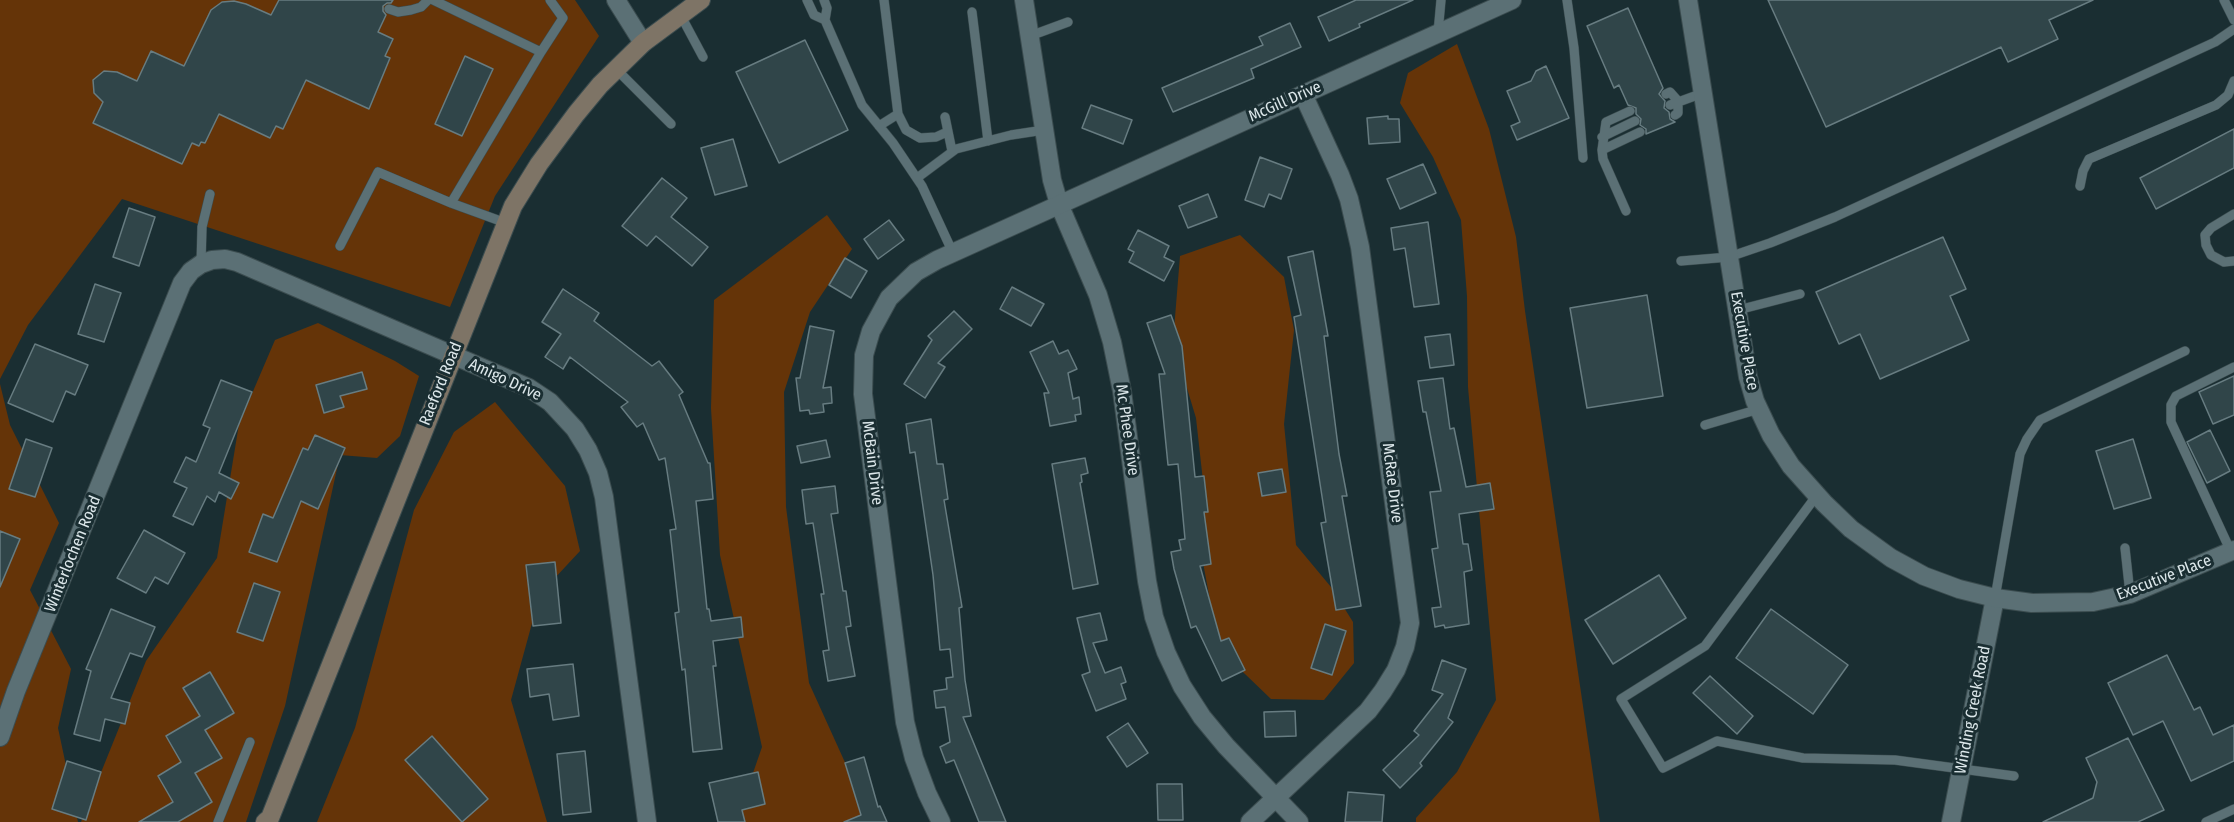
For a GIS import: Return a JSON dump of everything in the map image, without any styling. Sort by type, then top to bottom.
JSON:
[{"type":"main road","name":"Raeford Road","points":[[273,821],[513,206],[539,164],[576,114],[616,69],[643,43],[700,0]]},
{"type":"street","points":[[616,0],[643,43]]},
{"type":"street","name":"Mc Phee Drive","points":[[1024,0],[1052,180],[1059,204],[1098,295],[1113,342],[1154,617],[1166,652],[1182,686],[1202,717],[1226,746],[1299,822]]},
{"type":"street","name":"McGill Drive","points":[[1059,204],[1512,0]]},
{"type":"street","name":"Executive Place","points":[[1688,0],[1748,377],[1771,435],[1791,466],[1817,495],[1851,529],[1891,558],[1924,576],[1959,589],[1995,598],[2032,603],[2093,602],[2130,594],[2233,553]]},
{"type":"street","name":"McRae Drive","points":[[1250,822],[1368,711],[1396,670],[1405,647],[1410,623],[1360,247],[1349,198],[1303,94]]},
{"type":"street","name":"McBain Drive","points":[[941,822],[914,758],[905,722],[862,379],[864,355],[871,331],[889,298],[916,272],[952,252],[1059,204]]},
{"type":"street","name":"Amigo Drive","points":[[201,264],[225,259],[237,262],[529,388],[550,402],[575,429],[598,473],[604,497],[647,822]]},
{"type":"street","name":"Winterlochen Road","points":[[0,737],[16,691],[182,283],[191,271],[201,264]]},
{"type":"street","name":"Winding Creek Road","points":[[1951,822],[1995,598]]},
{"type":"lane","points":[[388,9],[398,12],[411,10],[430,0],[541,52]]},
{"type":"lane","points":[[451,203],[563,18],[550,0]]},
{"type":"lane","points":[[807,0],[814,15],[825,20]]},
{"type":"lane","points":[[824,0],[827,8],[825,20],[862,105],[917,178],[952,252]]},
{"type":"lane","points":[[884,0],[898,114],[906,130],[920,138],[936,137],[947,132]]},
{"type":"lane","points":[[1438,33],[1441,0]]},
{"type":"lane","points":[[1567,0],[1574,48],[1583,158]]},
{"type":"lane","points":[[2224,0],[2234,20]]},
{"type":"lane","points":[[972,12],[988,141]]},
{"type":"lane","points":[[680,14],[703,57]]},
{"type":"lane","points":[[1030,36],[1068,22]]},
{"type":"lane","points":[[1681,261],[1729,256],[1770,243],[1835,217],[2215,42],[2234,29]]},
{"type":"lane","points":[[616,69],[671,124]]},
{"type":"lane","points":[[2080,186],[2083,171],[2089,159],[2216,105],[2228,95],[2234,81]]},
{"type":"lane","points":[[1666,94],[1671,92],[1678,113],[1675,115]]},
{"type":"lane","points":[[1674,103],[1703,93]]},
{"type":"lane","points":[[1626,211],[1603,159],[1602,137],[1606,122],[1630,111]]},
{"type":"lane","points":[[879,126],[898,114]]},
{"type":"lane","points":[[945,117],[952,152]]},
{"type":"lane","points":[[1602,137],[1635,121]]},
{"type":"lane","points":[[917,178],[952,152],[988,141],[1044,130]]},
{"type":"lane","points":[[1602,150],[1640,132]]},
{"type":"lane","points":[[340,246],[378,172],[506,223]]},
{"type":"lane","points":[[201,264],[202,227],[210,194]]},
{"type":"lane","points":[[2234,214],[2211,228],[2205,235],[2206,245],[2211,255],[2224,262],[2234,261]]},
{"type":"lane","points":[[1738,310],[1800,294]]},
{"type":"lane","points":[[1995,598],[2020,454],[2040,420],[2185,351]]},
{"type":"lane","points":[[2233,553],[2171,422],[2171,405],[2176,396],[2234,367]]},
{"type":"lane","points":[[1705,425],[1759,409]]},
{"type":"lane","points":[[1817,495],[1705,646],[1621,699],[1663,768],[1717,741],[1803,758],[1895,760],[2014,776]]},
{"type":"lane","points":[[2125,548],[2130,594]]},
{"type":"lane","points":[[218,822],[250,742]]},
{"type":"lane","points":[[2206,822],[2234,809]]},
{"type":"shaded area","points":[[0,0],[575,0],[599,36],[495,196],[450,307],[122,199],[28,325],[0,379]]},
{"type":"shaded area","points":[[1457,44],[1489,129],[1516,237],[1600,822],[1416,822],[1416,818],[1457,772],[1496,700],[1468,387],[1467,296],[1461,220],[1433,157],[1400,103],[1408,73]]},
{"type":"shaded area","points":[[827,215],[852,249],[810,312],[784,392],[786,507],[809,683],[872,822],[736,822],[762,747],[720,555],[711,408],[714,300]]},
{"type":"shaded area","points":[[1240,235],[1284,277],[1294,330],[1284,424],[1296,545],[1331,587],[1353,622],[1354,663],[1324,700],[1271,699],[1219,649],[1202,557],[1204,490],[1196,418],[1173,342],[1180,256]]},
{"type":"shaded area","points":[[318,323],[395,361],[419,376],[400,436],[377,458],[340,455],[285,706],[246,822],[81,822],[146,661],[217,558],[239,424],[275,340]]},
{"type":"shaded area","points":[[0,384],[10,425],[59,523],[30,590],[71,669],[58,728],[78,822],[0,822]]},
{"type":"shaded area","points":[[495,402],[565,486],[580,551],[540,594],[511,700],[547,822],[317,822],[355,728],[414,510],[454,432]]},
{"type":"building","points":[[279,0],[393,0],[383,6],[386,15],[378,32],[393,39],[385,56],[390,58],[369,109],[306,80],[283,129],[276,126],[270,138],[219,114],[205,143],[201,142],[199,146],[192,143],[182,164],[93,123],[103,102],[94,93],[93,80],[104,71],[117,72],[137,81],[151,51],[184,66],[211,10],[222,2],[234,1],[246,4],[271,15]]},
{"type":"building","points":[[1356,0],[1413,0],[1359,24],[1360,27],[1329,41],[1318,17]]},
{"type":"building","points":[[1768,0],[2093,0],[2049,20],[2058,39],[2008,62],[2001,47],[1826,127]]},
{"type":"building","points":[[1628,8],[1663,88],[1659,94],[1665,101],[1664,108],[1669,112],[1670,119],[1675,122],[1646,134],[1646,129],[1640,125],[1641,119],[1636,114],[1636,108],[1628,105],[1619,85],[1614,88],[1587,26]]},
{"type":"building","points":[[1290,23],[1301,47],[1251,69],[1254,78],[1173,112],[1162,88],[1263,45],[1259,37]]},
{"type":"building","points":[[805,40],[848,130],[779,163],[736,72]]},
{"type":"building","points":[[465,56],[493,69],[462,136],[435,124]]},
{"type":"building","points":[[1546,66],[1569,118],[1517,140],[1511,126],[1520,122],[1507,91],[1531,81],[1536,71]]},
{"type":"building","points":[[1091,105],[1132,120],[1123,144],[1082,128]]},
{"type":"building","points":[[1388,116],[1388,119],[1399,119],[1400,142],[1369,144],[1367,118]]},
{"type":"building","points":[[2234,129],[2234,168],[2156,209],[2140,178]]},
{"type":"building","points":[[733,139],[747,186],[715,195],[701,148]]},
{"type":"building","points":[[1260,157],[1292,169],[1281,199],[1269,194],[1264,207],[1245,200]]},
{"type":"building","points":[[1423,164],[1436,193],[1400,209],[1387,179]]},
{"type":"building","points":[[662,178],[687,198],[671,217],[708,247],[692,266],[656,236],[647,246],[622,226]]},
{"type":"building","points":[[1208,194],[1217,217],[1188,228],[1179,206]]},
{"type":"building","points":[[129,208],[155,217],[139,266],[113,257]]},
{"type":"building","points":[[889,220],[904,240],[878,259],[864,239]]},
{"type":"building","points":[[1428,222],[1439,304],[1414,307],[1405,248],[1394,250],[1391,228]]},
{"type":"building","points":[[1138,230],[1169,246],[1164,257],[1174,262],[1164,281],[1129,262],[1134,252],[1128,249]]},
{"type":"building","points":[[1943,237],[1966,289],[1950,296],[1969,340],[1880,379],[1860,334],[1839,344],[1816,292]]},
{"type":"building","points":[[1313,251],[1328,336],[1324,336],[1339,454],[1347,496],[1342,496],[1361,606],[1336,610],[1321,523],[1326,522],[1294,317],[1301,315],[1288,257]]},
{"type":"building","points":[[845,258],[867,271],[851,298],[829,285]]},
{"type":"building","points":[[95,284],[121,293],[104,342],[78,334]]},
{"type":"building","points":[[1012,287],[1044,304],[1031,326],[1000,309]]},
{"type":"building","points":[[563,289],[599,313],[594,321],[652,366],[659,361],[683,392],[679,395],[708,463],[710,463],[713,499],[696,501],[707,609],[709,609],[711,621],[741,617],[743,637],[713,641],[716,666],[713,666],[722,749],[693,752],[685,669],[682,670],[675,613],[679,612],[670,530],[676,529],[665,458],[659,460],[643,423],[637,427],[621,407],[628,402],[570,357],[563,369],[545,357],[561,334],[542,322]]},
{"type":"building","points":[[1647,295],[1663,396],[1587,408],[1570,308]]},
{"type":"building","points":[[954,311],[972,329],[938,363],[945,367],[925,398],[904,384],[932,340],[928,336]]},
{"type":"building","points":[[1171,315],[1182,346],[1195,477],[1204,476],[1208,512],[1204,512],[1211,564],[1200,566],[1221,641],[1229,638],[1245,670],[1222,681],[1196,626],[1191,628],[1171,552],[1181,550],[1179,540],[1185,539],[1178,464],[1168,465],[1159,374],[1165,374],[1147,323]]},
{"type":"building","points":[[810,326],[834,331],[823,388],[831,387],[832,403],[823,404],[824,412],[810,414],[809,410],[800,411],[796,378],[800,378]]},
{"type":"building","points":[[1450,334],[1454,365],[1430,368],[1425,337]]},
{"type":"building","points":[[1053,341],[1059,354],[1068,350],[1077,369],[1068,373],[1073,399],[1079,397],[1081,414],[1075,415],[1076,421],[1050,426],[1044,393],[1049,393],[1030,352]]},
{"type":"building","points":[[35,344],[88,365],[75,395],[66,391],[53,422],[8,403]]},
{"type":"building","points":[[362,372],[367,389],[340,396],[344,407],[324,413],[316,385]]},
{"type":"building","points":[[2234,376],[2234,415],[2213,424],[2199,392]]},
{"type":"building","points":[[1443,378],[1450,429],[1454,428],[1466,487],[1490,483],[1494,509],[1459,514],[1463,544],[1468,544],[1472,570],[1464,572],[1469,624],[1445,628],[1444,625],[1435,627],[1432,608],[1441,607],[1432,549],[1438,548],[1430,492],[1441,491],[1418,381]]},
{"type":"building","points":[[221,380],[252,392],[219,473],[239,483],[231,499],[219,492],[215,502],[207,496],[193,525],[173,516],[187,488],[174,482],[186,457],[196,462],[210,428],[203,425]]},
{"type":"building","points":[[931,419],[937,464],[943,464],[948,499],[944,500],[962,607],[959,608],[965,680],[971,716],[963,717],[1006,822],[979,822],[954,760],[946,763],[940,747],[950,742],[945,707],[936,708],[934,691],[947,689],[946,678],[953,677],[950,649],[940,650],[933,575],[915,452],[910,453],[906,424]]},
{"type":"building","points":[[2210,430],[2230,471],[2207,483],[2187,442]]},
{"type":"building","points":[[315,435],[345,448],[318,509],[301,501],[277,562],[249,552],[263,514],[273,518],[303,448],[308,450]]},
{"type":"building","points":[[26,439],[52,448],[35,497],[9,489]]},
{"type":"building","points":[[2133,439],[2151,498],[2114,509],[2096,451]]},
{"type":"building","points":[[826,440],[830,457],[801,463],[797,446]]},
{"type":"building","points":[[1085,458],[1088,473],[1081,475],[1082,482],[1080,483],[1098,584],[1073,589],[1052,464]]},
{"type":"building","points":[[1282,469],[1286,492],[1262,496],[1258,473]]},
{"type":"building","points":[[835,486],[838,513],[831,514],[843,591],[846,591],[851,626],[846,627],[855,676],[828,681],[823,651],[829,650],[821,594],[824,594],[813,523],[806,524],[802,490]]},
{"type":"building","points":[[144,530],[185,553],[168,584],[155,577],[146,593],[117,578]]},
{"type":"building","points":[[0,531],[20,539],[0,587]]},
{"type":"building","points":[[555,562],[561,623],[533,626],[526,565]]},
{"type":"building","points":[[1659,575],[1686,618],[1613,664],[1585,620]]},
{"type":"building","points":[[254,583],[280,592],[263,641],[237,632]]},
{"type":"building","points":[[111,609],[155,627],[142,657],[130,653],[111,698],[130,703],[125,724],[105,719],[100,741],[74,734],[91,671],[86,669]]},
{"type":"building","points":[[1771,609],[1848,665],[1813,714],[1736,658]]},
{"type":"building","points":[[1100,613],[1107,640],[1093,643],[1105,673],[1121,667],[1126,682],[1121,684],[1126,699],[1096,711],[1082,675],[1090,672],[1077,618]]},
{"type":"building","points":[[1325,624],[1346,631],[1332,675],[1311,668]]},
{"type":"building","points":[[2167,655],[2194,710],[2200,707],[2213,735],[2234,725],[2234,761],[2191,781],[2163,721],[2133,735],[2108,683]]},
{"type":"building","points":[[1442,660],[1466,669],[1448,718],[1453,722],[1420,763],[1422,766],[1400,788],[1383,770],[1419,735],[1414,731],[1443,694],[1432,690]]},
{"type":"building","points":[[573,664],[579,716],[553,720],[549,694],[530,697],[527,669]]},
{"type":"building","points":[[210,672],[234,713],[205,730],[222,758],[195,773],[212,802],[178,822],[139,822],[173,802],[158,776],[181,762],[166,736],[200,716],[183,688]]},
{"type":"building","points":[[1710,676],[1753,716],[1737,734],[1693,693]]},
{"type":"building","points":[[1295,711],[1296,736],[1265,737],[1264,712]]},
{"type":"building","points":[[1128,723],[1148,753],[1127,767],[1107,737]]},
{"type":"building","points":[[432,736],[488,799],[462,822],[405,760]]},
{"type":"building","points":[[2128,738],[2164,810],[2138,822],[2043,822],[2093,798],[2097,782],[2086,758]]},
{"type":"building","points":[[585,751],[591,812],[563,815],[557,754]]},
{"type":"building","points":[[864,757],[878,807],[880,806],[887,822],[844,822],[861,815],[845,763]]},
{"type":"building","points":[[67,761],[101,772],[86,820],[52,809]]},
{"type":"building","points":[[758,772],[765,804],[742,810],[745,822],[718,822],[709,783]]},
{"type":"building","points":[[1157,784],[1182,784],[1183,820],[1158,820]]},
{"type":"building","points":[[1348,792],[1384,795],[1382,822],[1345,822]]}]
